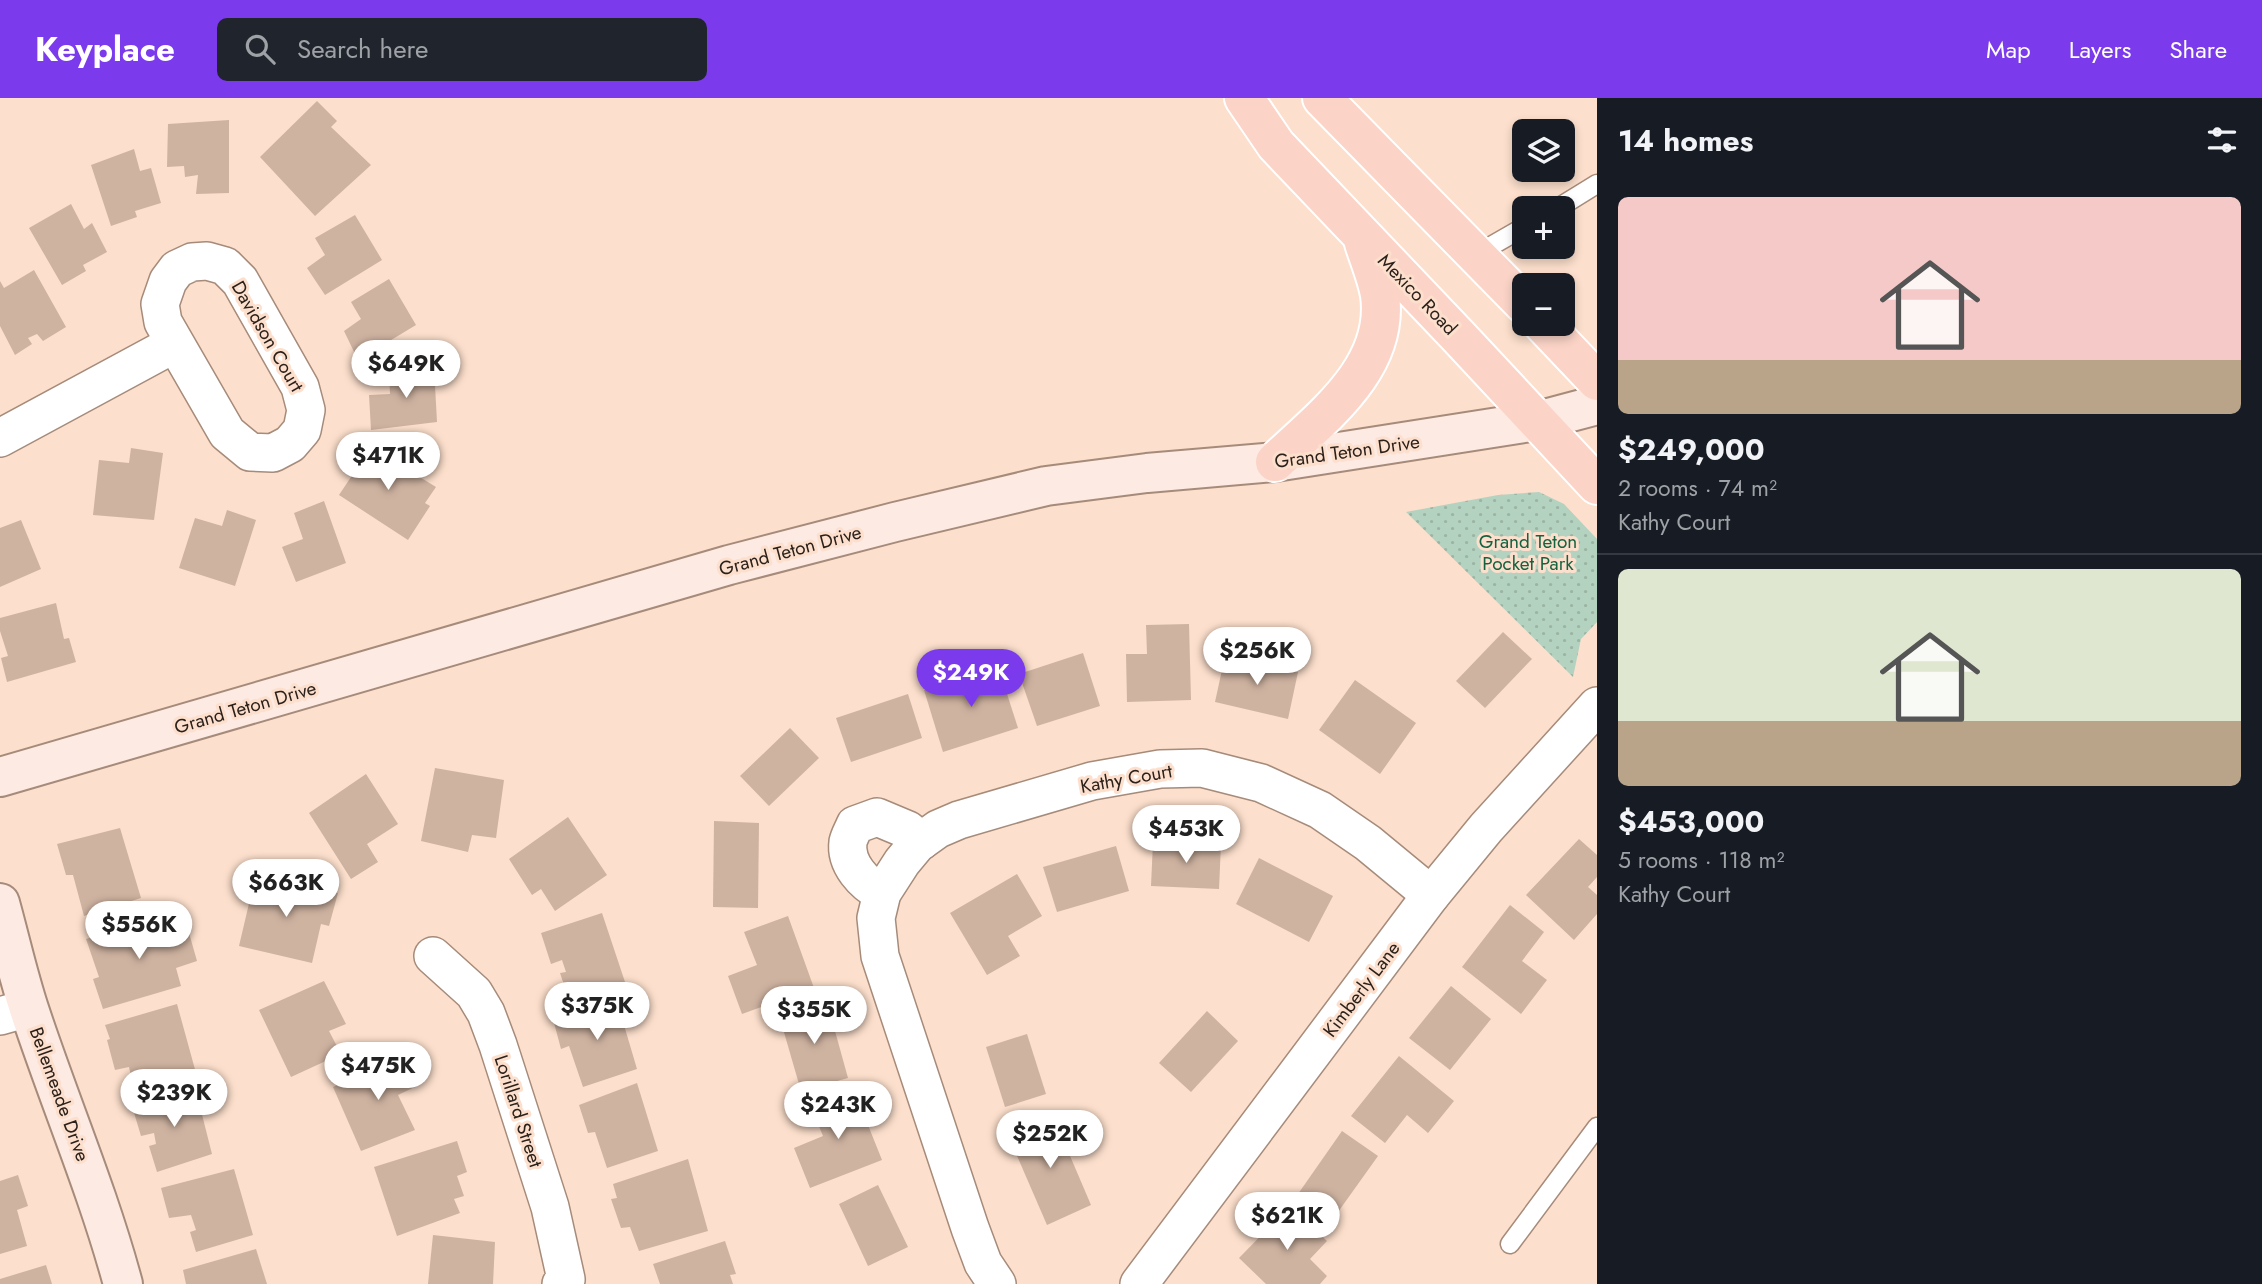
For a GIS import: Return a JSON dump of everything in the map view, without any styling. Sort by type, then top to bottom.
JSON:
[{"type":"main road","name":"Mexico Road","points":[[1244,98],[1276,145],[1597,485]]},
{"type":"main road","points":[[1322,98],[1512,291]]},
{"type":"main road","points":[[1275,462],[1338,402],[1367,366],[1381,330],[1380,294],[1363,237]]},
{"type":"main road","points":[[1554,336],[1597,381]]},
{"type":"street","name":"Davidson Court","points":[[207,261],[225,266],[240,281],[300,387],[306,410],[302,430],[290,444],[273,453],[250,452],[227,433],[174,344],[163,322],[160,304],[168,281],[177,269],[192,262],[207,261]]},
{"type":"street","points":[[0,438],[174,344]]},
{"type":"street","name":"Grand Teton Drive","points":[[0,777],[729,565],[1046,486],[1147,473],[1275,462],[1537,421],[1597,405]]},
{"type":"street","name":"Kimberly Lane","points":[[1139,1284],[1431,894],[1486,828],[1597,706]]},
{"type":"street","name":"Kathy Court","points":[[997,1284],[983,1263],[974,1240],[880,956],[876,918],[882,893],[901,862],[921,841],[938,829],[959,820],[1092,781],[1160,769],[1202,768],[1261,783],[1320,810],[1368,843],[1431,894]]},
{"type":"street","points":[[882,893],[869,887],[852,863],[848,842],[855,825],[877,817],[908,830],[921,841]]},
{"type":"street","name":"Bellemeade Drive","points":[[0,904],[14,1012],[94,1187],[123,1284]]},
{"type":"street","name":"Lorillard Street","points":[[433,956],[474,993],[486,1013],[550,1208],[567,1282]]},
{"type":"lane","points":[[1575,198],[1597,184]]},
{"type":"lane","points":[[1477,254],[1512,234]]},
{"type":"lane","points":[[1510,1244],[1597,1127]]},
{"type":"green space","name":"Grand Teton Pocket Park","points":[[1539,492],[1564,504],[1597,539],[1597,622],[1581,639],[1573,677],[1406,512],[1498,495]]},
{"type":"building","points":[[317,101],[337,121],[331,127],[371,165],[315,216],[260,157]]},
{"type":"building","points":[[229,120],[229,193],[196,194],[198,175],[185,177],[184,166],[167,167],[168,124]]},
{"type":"building","points":[[134,149],[140,171],[151,168],[161,203],[135,211],[137,217],[111,226],[91,165]]},
{"type":"building","points":[[71,204],[84,229],[92,223],[107,252],[83,265],[86,271],[62,285],[29,228]]},
{"type":"building","points":[[355,215],[382,260],[325,295],[307,268],[325,255],[315,238]]},
{"type":"building","points":[[34,270],[66,327],[43,341],[37,334],[28,338],[32,344],[15,355],[0,326],[0,281],[4,288]]},
{"type":"building","points":[[389,279],[416,325],[358,360],[344,331],[361,319],[351,302]]},
{"type":"building","points":[[434,367],[437,422],[371,430],[369,395],[390,394],[389,371]]},
{"type":"building","points":[[366,444],[436,487],[425,503],[430,506],[408,540],[339,495],[353,474],[349,470]]},
{"type":"building","points":[[131,448],[163,453],[154,520],[93,515],[99,460],[129,463]]},
{"type":"building","points":[[324,501],[346,563],[296,582],[282,547],[303,539],[294,513]]},
{"type":"building","points":[[227,510],[256,520],[235,586],[179,568],[195,518],[222,526]]},
{"type":"building","points":[[21,520],[41,569],[0,587],[0,528]]},
{"type":"building","points":[[56,603],[64,639],[69,638],[76,662],[7,682],[1,658],[8,656],[0,631],[0,618]]},
{"type":"building","points":[[1189,624],[1191,700],[1127,702],[1126,654],[1147,654],[1146,625]]},
{"type":"building","points":[[1503,632],[1532,659],[1485,708],[1456,681]]},
{"type":"building","points":[[1083,653],[1100,706],[1037,726],[1019,674]]},
{"type":"building","points":[[1225,656],[1298,672],[1288,719],[1215,702]]},
{"type":"building","points":[[998,666],[1018,728],[943,752],[924,690]]},
{"type":"building","points":[[1355,680],[1416,723],[1380,774],[1319,730]]},
{"type":"building","points":[[908,694],[922,738],[851,762],[836,718]]},
{"type":"building","points":[[790,728],[819,758],[769,806],[740,776]]},
{"type":"building","points":[[435,768],[504,780],[496,838],[472,835],[468,852],[421,841]]},
{"type":"building","points":[[366,774],[398,824],[367,844],[378,862],[351,879],[309,813]]},
{"type":"building","points":[[568,817],[607,875],[555,911],[541,889],[532,895],[509,859]]},
{"type":"building","points":[[714,821],[759,823],[758,908],[713,907]]},
{"type":"building","points":[[120,828],[141,898],[84,916],[73,875],[66,875],[57,844]]},
{"type":"building","points":[[1579,839],[1597,855],[1597,877],[1588,887],[1597,895],[1597,914],[1574,940],[1526,895]]},
{"type":"building","points":[[1153,842],[1221,844],[1219,889],[1151,886]]},
{"type":"building","points":[[1116,846],[1129,891],[1057,912],[1043,867]]},
{"type":"building","points":[[1259,858],[1333,896],[1309,942],[1236,904]]},
{"type":"building","points":[[1017,874],[1042,916],[1008,936],[1020,956],[987,975],[950,913]]},
{"type":"building","points":[[255,878],[338,893],[329,926],[321,924],[312,963],[239,946]]},
{"type":"building","points":[[1510,905],[1544,932],[1522,961],[1547,980],[1521,1014],[1462,967]]},
{"type":"building","points":[[602,913],[625,982],[569,1000],[560,973],[566,972],[562,960],[551,964],[541,933]]},
{"type":"building","points":[[788,916],[814,988],[742,1014],[728,976],[757,965],[744,932]]},
{"type":"building","points":[[163,917],[168,932],[187,926],[197,961],[176,968],[181,986],[103,1009],[93,979],[99,977],[86,939]]},
{"type":"building","points":[[324,981],[346,1024],[329,1031],[341,1054],[291,1077],[259,1010]]},
{"type":"building","points":[[1451,986],[1491,1019],[1450,1070],[1409,1038]]},
{"type":"building","points":[[616,998],[637,1069],[583,1087],[569,1046],[561,1049],[553,1019]]},
{"type":"building","points":[[827,1002],[848,1078],[801,1091],[779,1015]]},
{"type":"building","points":[[177,1004],[196,1073],[142,1088],[138,1075],[131,1076],[129,1067],[115,1070],[105,1025]]},
{"type":"building","points":[[1207,1011],[1238,1041],[1191,1092],[1159,1063]]},
{"type":"building","points":[[1027,1034],[1046,1094],[1005,1107],[986,1047]]},
{"type":"building","points":[[403,1053],[417,1086],[398,1095],[415,1130],[361,1151],[333,1087]]},
{"type":"building","points":[[1399,1056],[1454,1101],[1428,1133],[1407,1115],[1385,1143],[1351,1116]]},
{"type":"building","points":[[637,1083],[658,1151],[607,1168],[595,1132],[588,1133],[579,1105]]},
{"type":"building","points":[[195,1087],[212,1154],[157,1172],[149,1146],[156,1144],[154,1133],[141,1136],[132,1106]]},
{"type":"building","points":[[854,1090],[882,1160],[810,1188],[794,1148],[823,1136],[811,1107]]},
{"type":"building","points":[[1053,1116],[1091,1205],[1047,1225],[1008,1135]]},
{"type":"building","points":[[1342,1131],[1378,1156],[1333,1219],[1298,1194]]},
{"type":"building","points":[[457,1141],[467,1172],[457,1176],[464,1196],[454,1199],[460,1213],[397,1236],[374,1167]]},
{"type":"building","points":[[688,1159],[708,1231],[639,1251],[630,1227],[621,1228],[611,1199],[617,1198],[613,1184]]},
{"type":"building","points":[[234,1169],[253,1235],[196,1252],[190,1232],[196,1230],[191,1215],[169,1218],[161,1188]]},
{"type":"building","points":[[18,1175],[28,1206],[17,1210],[27,1246],[0,1254],[0,1181]]},
{"type":"building","points":[[878,1185],[908,1247],[868,1266],[839,1204]]},
{"type":"building","points":[[1290,1206],[1327,1241],[1310,1259],[1327,1276],[1320,1284],[1266,1284],[1239,1258]]},
{"type":"building","points":[[433,1235],[495,1242],[493,1284],[428,1284]]},
{"type":"building","points":[[725,1241],[736,1274],[730,1275],[733,1284],[660,1284],[653,1264]]},
{"type":"building","points":[[256,1249],[267,1284],[186,1284],[183,1270]]},
{"type":"building","points":[[46,1265],[52,1284],[0,1284],[0,1279]]}]
